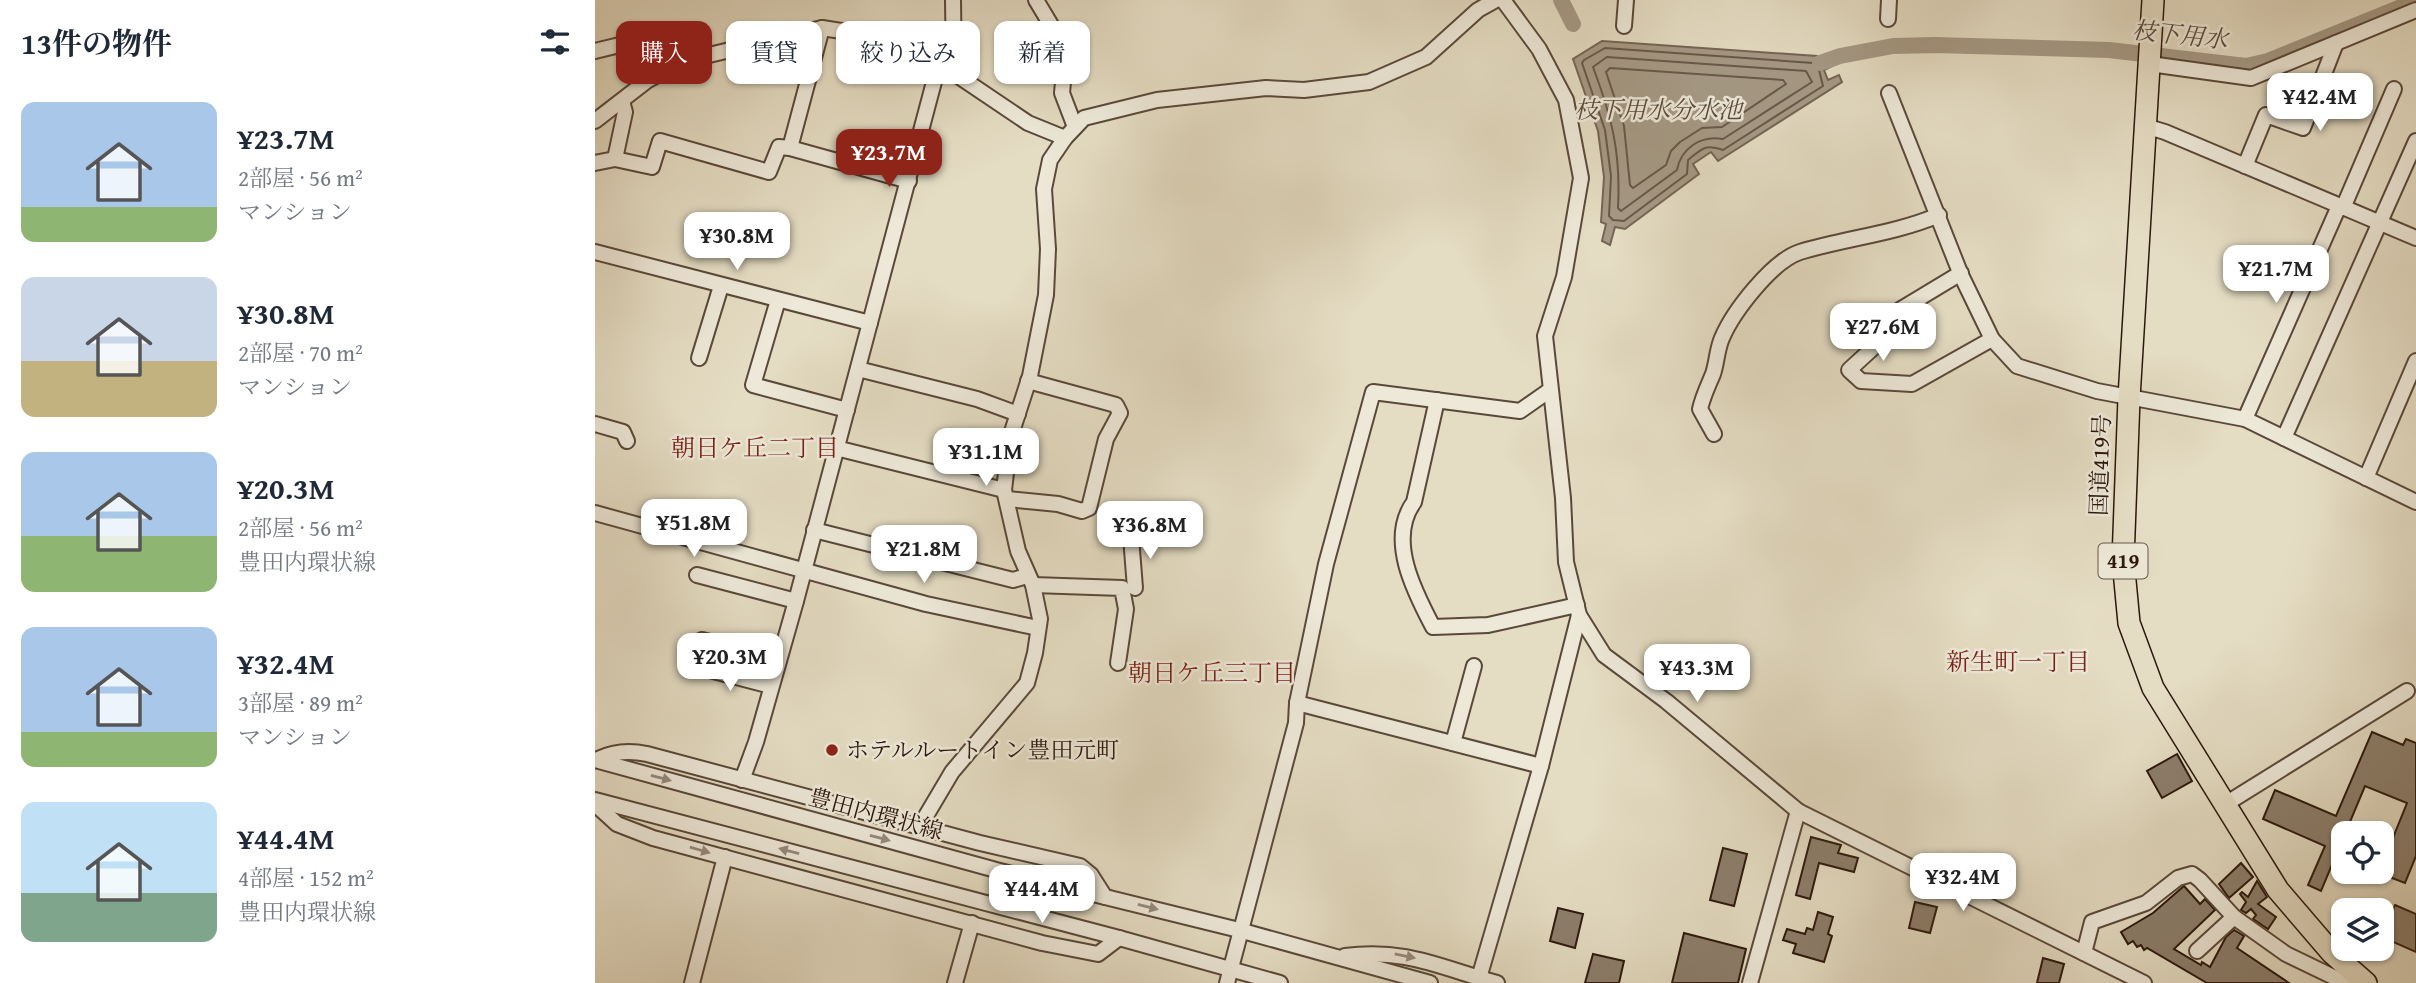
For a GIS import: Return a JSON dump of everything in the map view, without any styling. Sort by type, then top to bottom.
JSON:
[{"type":"highway","name":"国道419号","points":[[2153,0],[2129,398],[2123,560],[2129,623],[2153,688],[2278,890],[2332,953],[2363,980]]},
{"type":"street","points":[[953,0],[953,21]]},
{"type":"street","points":[[1036,0],[1066,50],[1062,93],[1070,132]]},
{"type":"street","points":[[920,826],[952,772],[1027,683],[1040,619],[1030,581],[1018,551],[1005,495],[1010,439],[1028,381],[1046,295],[1048,250],[1044,188],[1050,160],[1084,118],[1157,100],[1266,88],[1304,90],[1369,82],[1426,57],[1478,10],[1496,0]]},
{"type":"street","points":[[1503,0],[1539,49],[1566,100],[1581,178],[1564,277],[1545,336],[1563,499],[1566,562],[1578,610],[1604,655],[1666,701],[1798,811],[2144,983]]},
{"type":"street","points":[[1624,26],[1626,0]]},
{"type":"street","points":[[1888,19],[1889,0]]},
{"type":"street","points":[[2150,64],[2251,78],[2416,10]]},
{"type":"street","points":[[822,28],[836,30]]},
{"type":"street","points":[[2245,166],[2266,115],[2303,128],[2336,43]]},
{"type":"street","points":[[595,51],[616,46]]},
{"type":"street","points":[[595,121],[643,84]]},
{"type":"street","points":[[790,148],[807,84]]},
{"type":"street","points":[[742,780],[756,742],[796,601],[934,84]]},
{"type":"street","points":[[970,84],[1028,123],[1070,132]]},
{"type":"street","points":[[2245,419],[2394,89]]},
{"type":"street","points":[[1889,93],[1961,273],[1992,339],[2017,366],[2129,398],[2245,419],[2416,502]]},
{"type":"street","points":[[615,159],[625,112],[622,101]]},
{"type":"street","points":[[2145,126],[2416,237]]},
{"type":"street","points":[[595,163],[615,159],[652,167],[660,141],[769,172],[779,147],[909,181]]},
{"type":"street","points":[[2284,438],[2416,141]]},
{"type":"street","points":[[1714,434],[1700,409],[1722,338],[1753,290],[1770,272],[1796,253],[1911,227],[1939,215]]},
{"type":"street","points":[[595,252],[870,323]]},
{"type":"street","points":[[1961,273],[1892,314],[1895,320],[1874,347],[1849,370],[1861,381],[1912,384],[1992,339]]},
{"type":"street","points":[[699,358],[721,286]]},
{"type":"street","points":[[778,300],[753,385],[847,410]]},
{"type":"street","points":[[2366,478],[2416,361]]},
{"type":"street","points":[[858,369],[977,399],[1017,414]]},
{"type":"street","points":[[836,448],[1005,495],[1082,511],[1089,508],[1106,439],[1120,413],[1116,405],[1028,381]]},
{"type":"street","points":[[1229,976],[1239,930],[1296,723],[1297,703],[1326,564],[1373,392],[1520,411],[1550,390]]},
{"type":"street","points":[[1437,400],[1414,502],[1406,513],[1401,544],[1416,595],[1433,627],[1488,625],[1578,610]]},
{"type":"street","points":[[595,424],[623,432],[627,441]]},
{"type":"street","points":[[595,513],[926,604],[1038,628]]},
{"type":"street","points":[[814,530],[1013,580],[1134,588]]},
{"type":"street","points":[[1118,663],[1126,609],[1134,588],[1131,537]]},
{"type":"street","points":[[697,575],[796,601]]},
{"type":"street","points":[[1479,978],[1541,766],[1578,610]]},
{"type":"street","points":[[702,640],[779,660]]},
{"type":"street","points":[[1453,743],[1474,666]]},
{"type":"street","points":[[698,667],[771,686]]},
{"type":"street","points":[[2224,805],[2407,691]]},
{"type":"street","points":[[1297,703],[1541,766]]},
{"type":"street","points":[[595,760],[607,754],[631,751],[1080,866],[1091,876],[1105,897]]},
{"type":"street","name":"豊田内環状線","points":[[595,760],[996,870],[1239,930],[1430,983]]},
{"type":"street","points":[[595,802],[617,824],[653,838],[1042,943],[1098,954],[1119,938]]},
{"type":"street","points":[[595,802],[1119,938],[1229,976],[1280,983]]},
{"type":"street","points":[[819,821],[855,809]]},
{"type":"street","points":[[1750,983],[1798,811]]},
{"type":"street","points":[[692,983],[725,857]]},
{"type":"street","points":[[821,882],[845,877],[858,869]]},
{"type":"street","points":[[2084,953],[2092,922],[2146,903],[2185,874],[2192,874],[2234,917],[2286,954],[2342,981],[2363,980]]},
{"type":"street","points":[[887,877],[902,899],[916,908]]},
{"type":"street","points":[[2197,951],[2234,917]]},
{"type":"street","points":[[955,983],[972,923]]},
{"type":"street","points":[[1338,958],[1392,954],[1416,958],[1497,983]]},
{"type":"street","points":[[2104,963],[2115,983]]},
{"type":"water","name":"枝下用水分水池","points":[[1602,41],[1818,58],[1837,51],[1842,61],[1824,70],[1828,80],[1839,75],[1842,82],[1718,161],[1711,152],[1693,164],[1699,174],[1625,229],[1615,227],[1610,245],[1602,241],[1606,224],[1601,222],[1604,177],[1598,131],[1573,59]]},
{"type":"building","points":[[2372,732],[2403,745],[2406,739],[2416,743],[2416,856],[2405,883],[2394,879],[2394,835],[2407,803],[2365,786],[2350,821],[2331,821],[2331,867],[2321,891],[2308,885],[2325,846],[2263,819],[2275,790],[2336,816]]},
{"type":"building","points":[[2177,754],[2192,781],[2162,798],[2147,771]]},
{"type":"building","points":[[1811,837],[1841,845],[1838,853],[1858,858],[1854,872],[1819,863],[1810,899],[1796,895]]},
{"type":"building","points":[[1723,848],[1747,854],[1734,906],[1710,900]]},
{"type":"building","points":[[2241,863],[2253,877],[2229,898],[2219,884]]},
{"type":"building","points":[[2257,881],[2267,897],[2258,904],[2276,917],[2268,929],[2253,919],[2256,915],[2251,909],[2246,913],[2241,910],[2246,902],[2240,894],[2242,892],[2248,897]]},
{"type":"building","points":[[2184,886],[2200,904],[2205,899],[2215,910],[2174,949],[2201,965],[2202,962],[2210,967],[2226,937],[2234,930],[2244,936],[2237,948],[2289,983],[2207,983],[2147,948],[2144,950],[2141,945],[2137,947],[2133,941],[2128,944],[2121,932],[2153,913]]},
{"type":"building","points":[[1915,902],[1937,907],[1930,933],[1909,928]]},
{"type":"building","points":[[2395,905],[2416,914],[2416,952],[2394,942]]},
{"type":"building","points":[[1558,908],[1583,914],[1575,948],[1550,941]]},
{"type":"building","points":[[1818,912],[1833,917],[1828,934],[1832,936],[1824,962],[1793,953],[1796,944],[1783,940],[1787,929],[1805,934],[1807,928],[1813,930]]},
{"type":"building","points":[[1684,933],[1746,949],[1738,983],[1672,983]]},
{"type":"building","points":[[1593,954],[1624,961],[1619,983],[1585,983]]},
{"type":"building","points":[[2043,958],[2064,964],[2059,983],[2037,983]]},
{"type":"waterway","name":"枝下用水","points":[[1561,0],[1573,24]]},
{"type":"waterway","name":"枝下用水","points":[[1820,63],[1840,56],[1893,46],[1935,45],[2109,50],[2246,66],[2268,61],[2416,1]]},
{"type":"place","name":"ホテルルートイン豊田元町","points":[[832,750]]},
{"type":"district","name":"朝日ケ丘二丁目","points":[[755,448]]},
{"type":"district","name":"新生町一丁目","points":[[2018,662]]},
{"type":"district","name":"朝日ケ丘三丁目","points":[[1212,673]]}]
